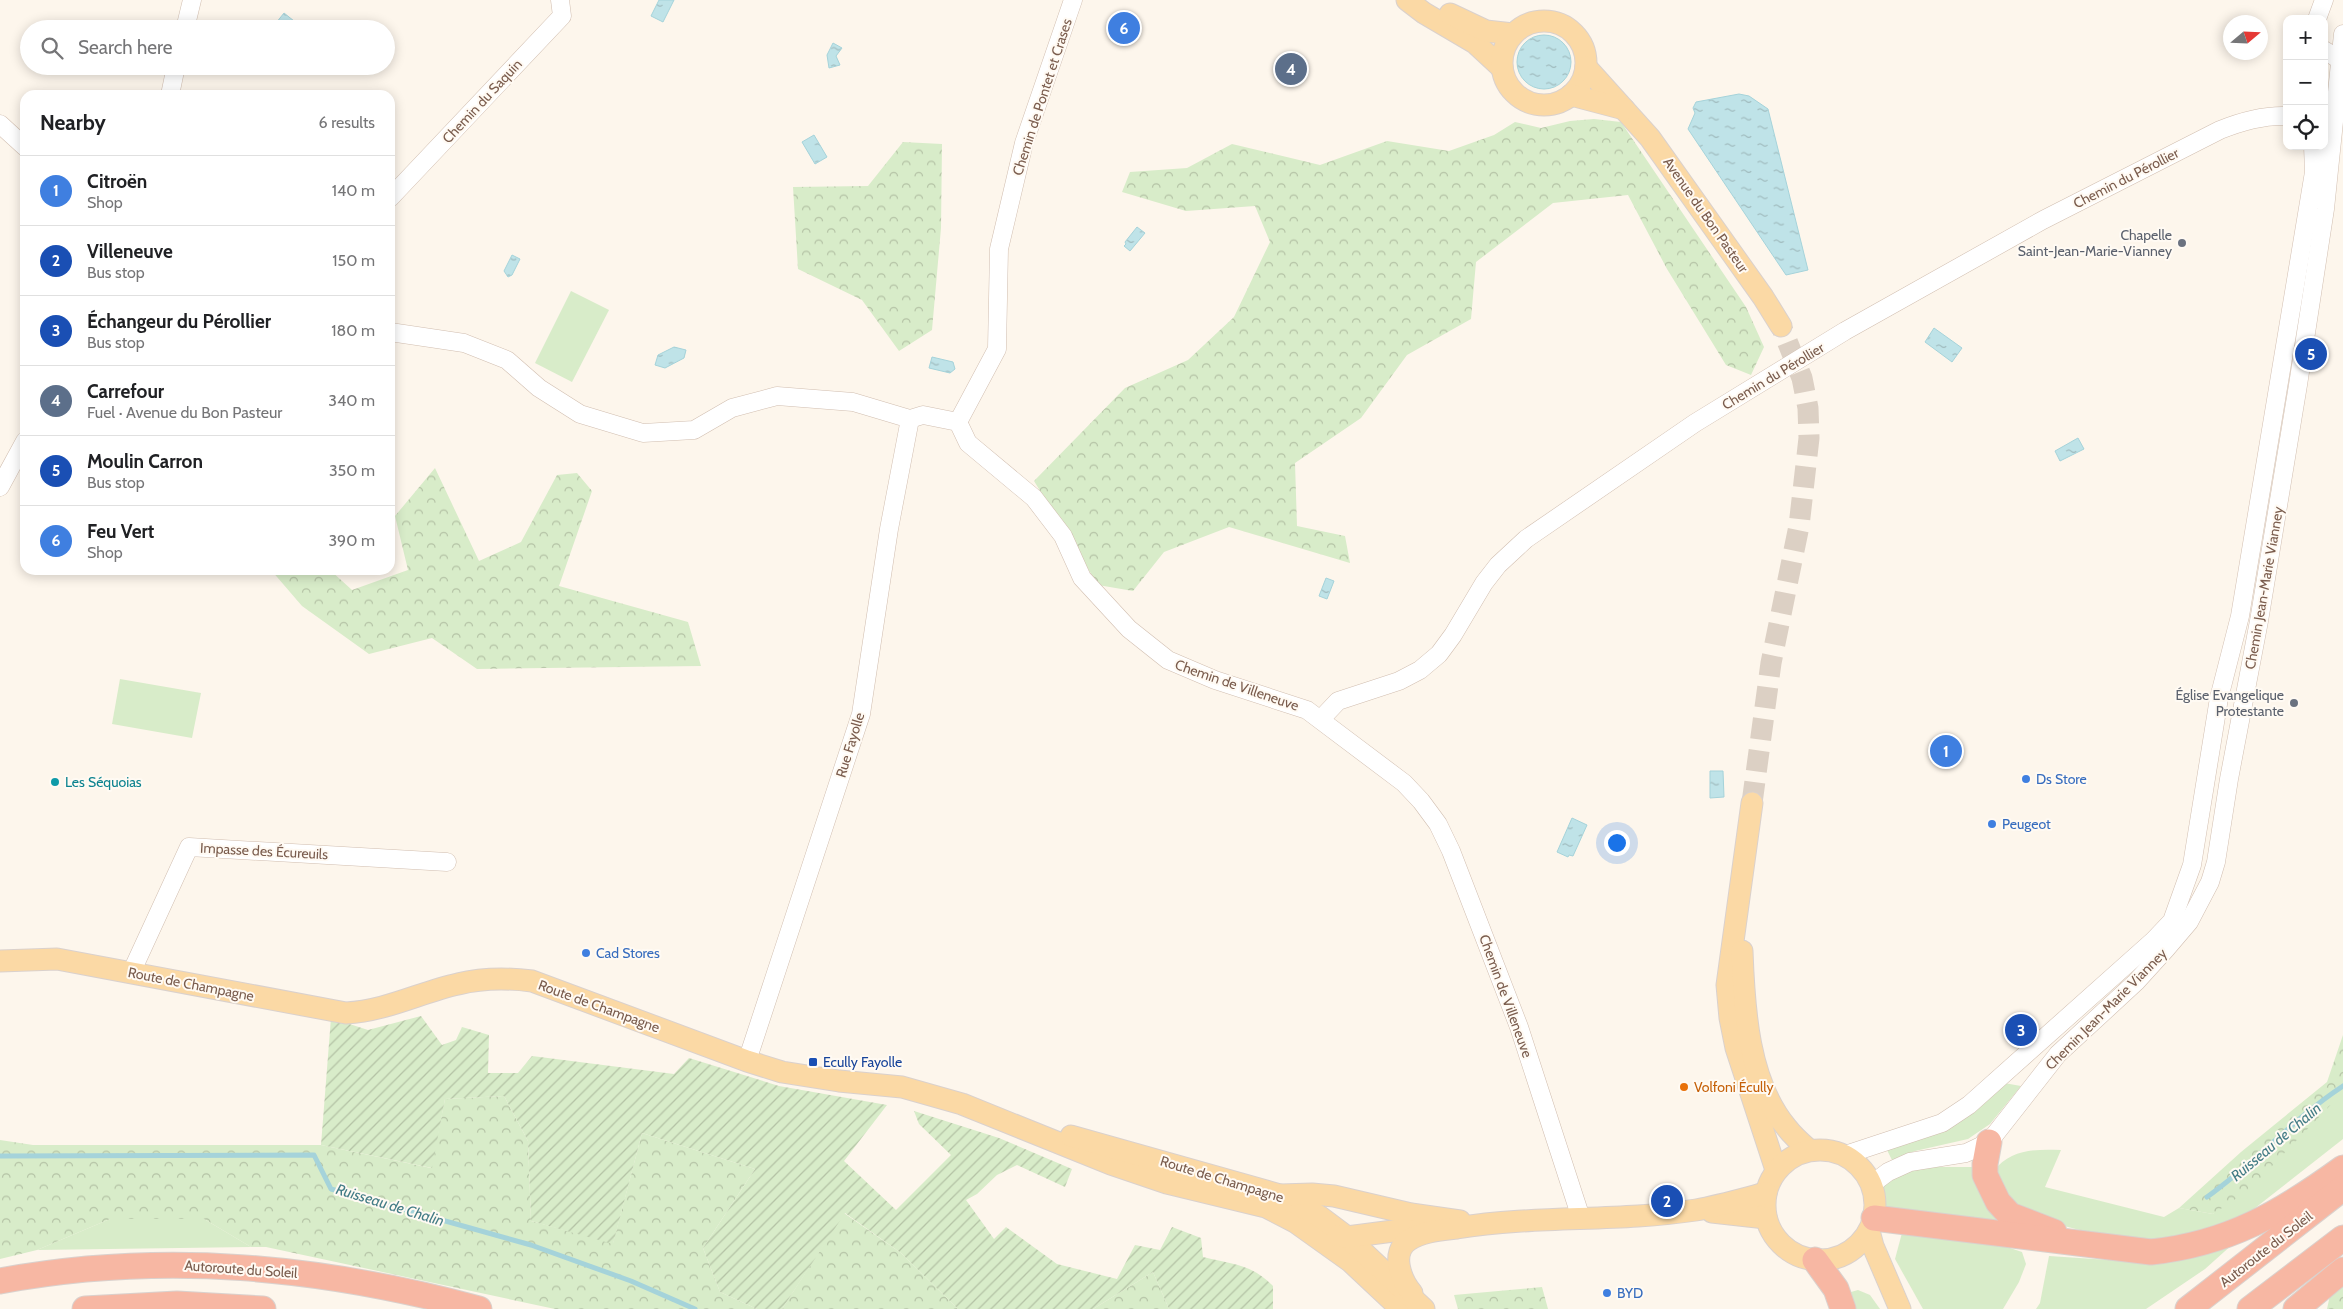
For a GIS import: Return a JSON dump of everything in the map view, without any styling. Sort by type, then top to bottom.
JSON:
[{"type":"highway","points":[[1989,1142],[1985,1175],[1998,1202],[2010,1215],[2089,1245]]},
{"type":"highway","points":[[1872,1224],[2151,1252],[2172,1250],[2218,1239],[2258,1223],[2343,1168]]},
{"type":"highway","name":"Autoroute du Soleil","points":[[2188,1309],[2343,1188]]},
{"type":"highway","points":[[2250,1309],[2343,1238]]},
{"type":"highway","points":[[1815,1260],[1836,1289],[1843,1309]]},
{"type":"highway","name":"Autoroute du Soleil","points":[[0,1281],[46,1272],[107,1268],[226,1265],[356,1280],[416,1292],[479,1309]]},
{"type":"highway","points":[[2296,1309],[2343,1270]]},
{"type":"highway","points":[[85,1309],[177,1304],[263,1309]]},
{"type":"main road","points":[[1407,0],[1424,13],[1475,43],[1502,68],[1510,88],[1527,101],[1550,105],[1571,95],[1578,87],[1586,68]]},
{"type":"main road","points":[[1427,0],[1452,16],[1486,31],[1513,34],[1504,50],[1502,68]]},
{"type":"main road","name":"Avenue du Bon Pasteur","points":[[1513,34],[1524,26],[1536,22],[1549,21],[1562,25],[1578,40],[1583,49],[1586,68],[1650,138],[1763,296],[1780,326]]},
{"type":"main road","points":[[1571,95],[1624,109]]},
{"type":"main road","points":[[1752,803],[1727,985],[1730,1018],[1742,1067],[1776,1170]]},
{"type":"main road","points":[[1740,896],[1743,992],[1749,1040],[1770,1100],[1786,1128],[1809,1150]]},
{"type":"main road","name":"Route de Champagne","points":[[0,961],[57,959],[346,1013],[374,1010],[458,984],[514,979],[532,981],[747,1061],[782,1072],[839,1081],[902,1087],[986,1113],[1280,1195],[1319,1216],[1347,1238],[1424,1309]]},
{"type":"main road","name":"Route de Champagne","points":[[986,1113],[1111,1164],[1167,1183],[1266,1207],[1295,1222],[1350,1262],[1383,1289],[1401,1309]]},
{"type":"main road","points":[[1872,1224],[1860,1243],[1848,1253],[1832,1259],[1815,1260],[1804,1258],[1784,1247],[1770,1229],[1766,1218],[1766,1193],[1776,1170],[1788,1160],[1809,1150],[1822,1149],[1845,1155],[1858,1164],[1872,1184],[1876,1202],[1872,1224],[1873,1246],[1900,1309]]},
{"type":"main road","points":[[1424,1309],[1404,1284],[1399,1264],[1402,1247],[1408,1240],[1424,1233],[1482,1224],[1696,1210],[1766,1193]]},
{"type":"main road","points":[[1280,1195],[1312,1194],[1334,1196],[1411,1214],[1482,1224]]},
{"type":"main road","points":[[1696,1210],[1766,1218]]},
{"type":"main road","points":[[1295,1222],[1331,1235],[1347,1238],[1401,1230],[1424,1233]]},
{"type":"street","points":[[187,20],[192,0]]},
{"type":"street","name":"Chemin du Saquin","points":[[395,193],[562,16],[560,0]]},
{"type":"street","name":"Chemin de Pontet et Crases","points":[[958,422],[997,349],[999,249],[1024,143],[1073,0]]},
{"type":"street","points":[[2318,15],[2324,0]]},
{"type":"street","name":"Chemin Jean-Marie Vianney","points":[[1872,1184],[1888,1172],[1910,1162],[1966,1153],[1978,1149],[1989,1142],[2058,1054],[2136,982],[2189,922],[2210,882],[2216,862],[2228,779],[2283,478],[2325,209],[2342,61],[2343,34]]},
{"type":"street","points":[[2328,52],[2342,61]]},
{"type":"street","points":[[171,90],[174,75]]},
{"type":"street","name":"Chemin du Pérollier","points":[[1321,720],[1338,701],[1399,680],[1420,670],[1439,654],[1453,635],[1484,583],[1498,565],[1526,539],[1695,423],[1846,331],[2043,220],[2220,130],[2268,115],[2283,116]]},
{"type":"street","points":[[0,124],[20,142]]},
{"type":"street","name":"Chemin Jean-Marie Vianney","points":[[1845,1155],[1942,1123],[1969,1105],[2165,930],[2172,921],[2192,865],[2219,698],[2240,616],[2314,172],[2312,150]]},
{"type":"street","points":[[395,333],[464,344],[507,360],[539,388],[580,414],[643,433],[694,430],[732,408],[777,396],[853,402],[910,418],[923,415],[958,422]]},
{"type":"street","name":"Rue Fayolle","points":[[747,1061],[862,714],[889,529],[910,418]]},
{"type":"street","name":"Chemin de Villeneuve","points":[[958,422],[968,443],[1034,498],[1063,536],[1082,578],[1129,629],[1168,660],[1215,680],[1307,710],[1404,783],[1421,801],[1438,824],[1451,851],[1519,1027],[1581,1218]]},
{"type":"street","points":[[0,487],[20,450]]},
{"type":"street","points":[[2212,743],[2219,749],[2221,769],[2228,779]]},
{"type":"street","name":"Impasse des Écureuils","points":[[131,973],[189,847],[447,862]]},
{"type":"green space","points":[[1594,119],[1621,122],[1746,307],[1764,347],[1751,375],[1726,365],[1667,269],[1628,195],[1553,203],[1476,262],[1471,319],[1407,355],[1361,418],[1295,463],[1297,526],[1345,536],[1350,563],[1229,527],[1164,552],[1133,591],[1098,585],[1034,481],[1125,388],[1188,360],[1234,317],[1270,242],[1255,206],[1186,211],[1122,192],[1130,172],[1187,168],[1232,144],[1320,165],[1387,141],[1449,151],[1494,135],[1515,122],[1541,128],[1570,121]]},
{"type":"green space","points":[[903,142],[942,144],[941,228],[932,330],[899,351],[862,300],[798,269],[793,187],[868,186]]},
{"type":"green space","points":[[571,291],[609,310],[572,382],[535,363]]},
{"type":"green space","points":[[435,468],[479,561],[521,542],[557,475],[577,473],[592,491],[559,586],[688,622],[701,666],[477,669],[432,638],[369,654],[302,606],[275,575],[336,575],[352,590],[408,570],[395,516]]},
{"type":"green space","points":[[120,679],[201,693],[192,738],[112,724]]},
{"type":"green space","points":[[421,1016],[442,1045],[456,1040],[462,1027],[489,1035],[488,1073],[518,1073],[532,1056],[674,1074],[689,1058],[779,1086],[887,1105],[844,1161],[896,1210],[951,1155],[919,1124],[914,1111],[999,1138],[1072,1169],[1065,1187],[1017,1165],[997,1175],[977,1194],[966,1200],[994,1239],[1006,1227],[1057,1264],[1117,1279],[1135,1245],[1160,1250],[1172,1227],[1201,1238],[1203,1257],[1241,1266],[1265,1279],[1273,1286],[1273,1309],[1169,1309],[1153,1272],[1093,1309],[958,1309],[901,1253],[845,1213],[782,1309],[757,1309],[720,1292],[703,1248],[755,1169],[642,1133],[613,1244],[531,1221],[528,1141],[504,1096],[445,1099],[432,1168],[321,1145],[331,1018],[368,1030]]},
{"type":"green space","points":[[2343,1035],[2343,1092],[2249,1190],[2213,1214],[2179,1208],[2241,1152],[2327,1082]]},
{"type":"green space","points":[[2004,1083],[2021,1086],[1990,1124],[1968,1139],[1915,1151],[1892,1160],[1887,1150],[1956,1124]]},
{"type":"green space","points":[[2343,1091],[2343,1139],[2250,1212],[2207,1229],[2157,1242],[2107,1237],[2029,1217],[2013,1208],[1994,1171],[2000,1164],[2016,1154],[2033,1150],[2061,1150],[2045,1187],[2164,1217],[2179,1208],[2213,1214]]},
{"type":"green space","points":[[504,1096],[528,1141],[531,1221],[613,1243],[642,1133],[755,1169],[703,1248],[720,1292],[757,1309],[555,1309],[266,1247],[251,1247],[204,1219],[110,1219],[37,1250],[0,1259],[0,1140],[33,1145],[321,1145],[431,1168],[445,1099]]},
{"type":"green space","points":[[1934,1167],[1975,1167],[2007,1224],[1887,1209],[1882,1187],[1902,1172]]},
{"type":"green space","points":[[844,1213],[901,1253],[958,1309],[782,1309]]},
{"type":"green space","points":[[110,1219],[204,1219],[251,1247],[37,1250]]},
{"type":"green space","points":[[1902,1233],[2007,1247],[2022,1252],[2026,1264],[2019,1282],[2003,1309],[1923,1309],[1895,1259]]},
{"type":"green space","points":[[2234,1243],[2205,1269],[2146,1309],[2036,1309],[2040,1303],[2049,1256],[2109,1260],[2188,1256]]},
{"type":"green space","points":[[1153,1272],[1169,1309],[1093,1309]]},
{"type":"green space","points":[[2343,1284],[2343,1309],[2327,1309],[2330,1295]]},
{"type":"green space","points":[[1542,1287],[1548,1309],[1458,1309],[1454,1295]]},
{"type":"green space","points":[[1858,1290],[1870,1295],[1880,1309],[1854,1309],[1851,1292]]},
{"type":"water","points":[[659,0],[674,0],[663,22],[651,16]]},
{"type":"water","points":[[284,13],[293,20],[278,20]]},
{"type":"water","points":[[1544,35],[1554,37],[1563,43],[1569,52],[1571,62],[1569,72],[1563,81],[1554,87],[1544,89],[1534,87],[1525,81],[1519,72],[1517,62],[1519,52],[1525,43],[1534,37]]},
{"type":"water","points":[[833,43],[842,48],[836,56],[840,65],[829,68],[827,55]]},
{"type":"water","points":[[1739,94],[1749,96],[1768,109],[1808,270],[1786,275],[1688,129],[1695,113],[1693,108],[1696,102]]},
{"type":"water","points":[[814,135],[827,157],[815,164],[802,142]]},
{"type":"water","points":[[1137,227],[1145,233],[1130,251],[1124,246],[1125,242]]},
{"type":"water","points":[[512,255],[520,259],[512,275],[508,277],[504,271]]},
{"type":"water","points":[[1934,328],[1962,348],[1952,362],[1925,342]]},
{"type":"water","points":[[674,347],[686,350],[684,358],[665,368],[655,365],[658,355]]},
{"type":"water","points":[[932,357],[953,362],[955,369],[950,373],[929,368]]},
{"type":"water","points":[[2078,438],[2084,449],[2060,461],[2055,451]]},
{"type":"water","points":[[1326,578],[1334,581],[1327,599],[1319,596]]},
{"type":"water","points":[[1710,771],[1723,771],[1724,797],[1710,798]]},
{"type":"water","points":[[1572,818],[1587,825],[1573,856],[1569,855],[1568,857],[1557,852]]},
{"type":"waterway","name":"Ruisseau de Chalin","points":[[2207,1197],[2242,1170],[2308,1112],[2343,1086]]},
{"type":"waterway","name":"Ruisseau de Chalin","points":[[0,1156],[314,1155],[331,1189],[531,1245],[631,1281],[695,1309]]},
{"type":"tunnel","points":[[1752,803],[1771,663],[1799,526],[1809,438],[1808,408],[1802,378],[1781,326]]},
{"type":"place","name":"Feu Vert","points":[[1124,28]]},
{"type":"place","name":"Carrefour","points":[[1291,69]]},
{"type":"place","name":"Chapelle Saint-Jean-Marie-Vianney","points":[[2182,243]]},
{"type":"place","name":"Moulin Carron","points":[[2311,354]]},
{"type":"place","name":"Église Evangelique Protestante","points":[[2294,703]]},
{"type":"place","name":"Citroën","points":[[1946,751]]},
{"type":"place","name":"Ds Store","points":[[2026,779]]},
{"type":"place","name":"Les Séquoias","points":[[55,782]]},
{"type":"place","name":"Peugeot","points":[[1992,824]]},
{"type":"place","name":"Cad Stores","points":[[586,953]]},
{"type":"place","name":"Échangeur du Pérollier","points":[[2021,1030]]},
{"type":"place","name":"Ecully Fayolle","points":[[813,1062]]},
{"type":"place","name":"Volfoni Écully","points":[[1684,1087]]},
{"type":"place","name":"Villeneuve","points":[[1667,1201]]},
{"type":"place","name":"BYD","points":[[1607,1293]]}]
